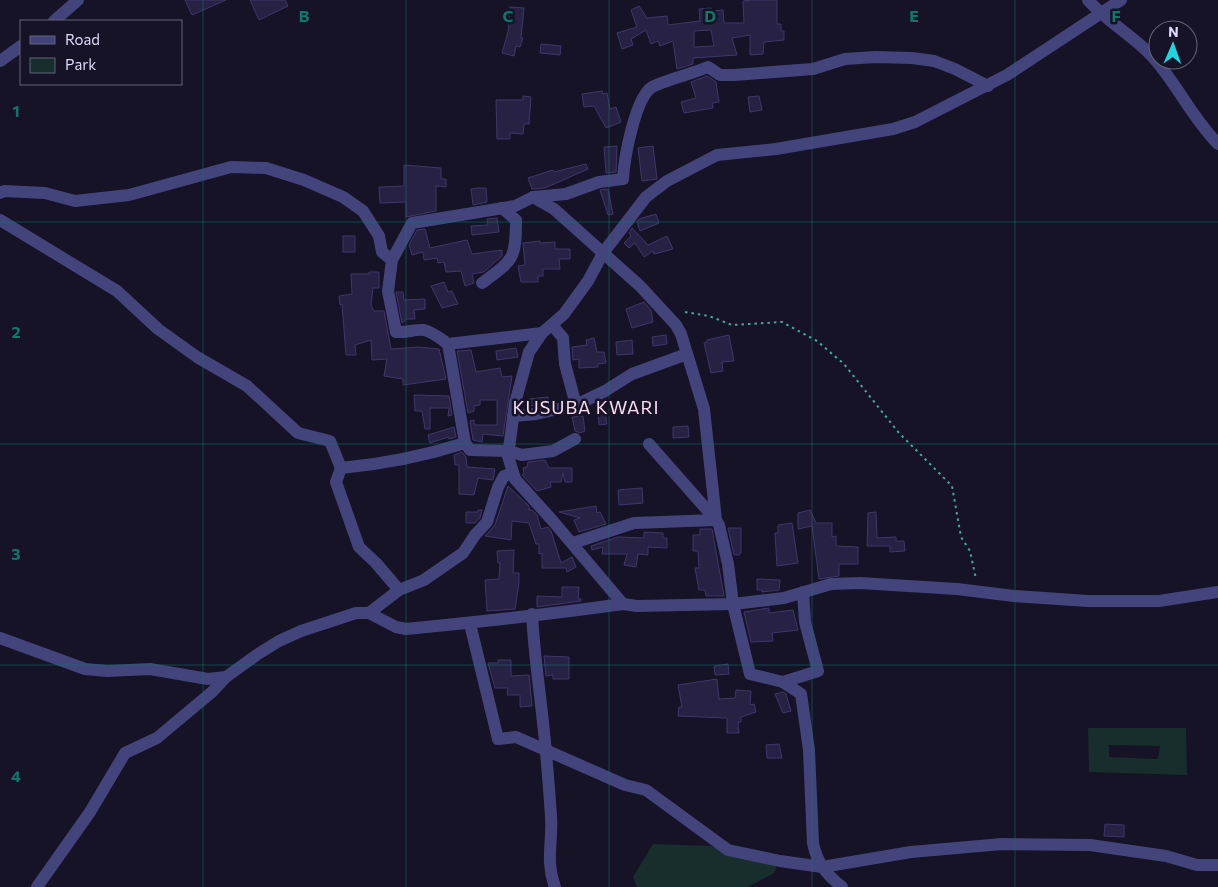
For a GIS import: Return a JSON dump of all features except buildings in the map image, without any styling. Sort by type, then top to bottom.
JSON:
[{"type":"street","points":[[55,20],[78,0]]},
{"type":"street","points":[[1088,0],[1101,15],[1139,43],[1161,66],[1200,124],[1218,144]]},
{"type":"street","points":[[623,604],[573,543],[515,479],[512,473],[509,451],[513,416],[528,352],[542,333],[553,326],[588,281],[603,253],[646,197],[667,180],[717,155],[776,149],[893,129],[915,122],[988,86],[1101,15],[1121,0]]},
{"type":"street","points":[[0,61],[20,47]]},
{"type":"street","points":[[542,333],[448,344],[422,330],[406,333],[396,332],[388,291],[392,260],[400,249],[405,234],[412,223],[515,206],[533,197],[566,194],[600,182],[623,179],[637,108],[645,96],[652,87],[708,67],[720,75],[734,75],[813,69],[845,59],[875,57],[912,58],[934,61],[955,68],[988,86]]},
{"type":"street","points":[[0,193],[4,191],[45,193],[75,201],[129,195],[231,167],[266,168],[304,180],[343,197],[363,211],[379,236],[382,252],[392,260]]},
{"type":"street","points":[[533,197],[554,209],[640,286],[670,317],[681,334],[704,409],[716,520],[728,564],[733,604],[750,674],[783,682],[801,694],[809,750],[812,843],[816,857],[826,874],[842,887]]},
{"type":"street","points":[[482,283],[511,262],[516,245],[516,220],[502,208]]},
{"type":"street","points":[[0,220],[117,291],[158,328],[197,357],[247,386],[298,433],[330,441],[341,468],[336,482],[359,547],[376,563],[399,590]]},
{"type":"street","points":[[553,326],[562,338],[565,364],[576,405]]},
{"type":"street","points":[[448,344],[465,442],[470,450],[509,451],[522,455],[553,451],[575,439]]},
{"type":"street","points":[[513,416],[536,414],[576,405],[605,391],[632,374],[687,354]]},
{"type":"street","points":[[341,468],[377,465],[423,455],[465,442]]},
{"type":"street","points":[[649,444],[716,520]]},
{"type":"street","points":[[369,613],[399,590],[424,580],[463,553],[475,535],[487,522],[498,487],[504,476],[512,473]]},
{"type":"street","points":[[573,543],[634,523],[716,520]]},
{"type":"street","points":[[37,887],[90,812],[125,753],[157,738],[212,692],[226,677],[279,641],[356,613],[369,613],[396,627],[406,629],[470,624],[532,614],[623,604],[638,606],[733,604],[784,598],[831,584],[860,583],[1088,601],[1159,601],[1218,592]]},
{"type":"street","points":[[783,682],[818,671],[804,622],[803,592]]},
{"type":"street","points":[[532,614],[534,661],[546,750],[552,826],[548,858],[555,887]]},
{"type":"street","points":[[470,624],[498,739],[516,737],[625,784],[646,790],[728,850],[780,861],[822,867],[911,852],[1002,844],[1090,845],[1166,856],[1197,865],[1218,865]]},
{"type":"street","points":[[0,638],[85,669],[107,672],[150,669],[208,679],[226,677]]},
{"type":"path","points":[[685,312],[709,316],[732,324],[782,322],[817,342],[844,364],[899,433],[952,486],[961,537],[970,551],[978,591]]},
{"type":"green space","points":[[1088,728],[1186,728],[1187,775],[1089,772]],"holes":[[[1109,745],[1160,746],[1158,759],[1109,757]]]},
{"type":"green space","points":[[653,844],[711,846],[728,854],[778,863],[774,873],[748,887],[637,887],[633,877]]},
{"type":"district","name":"KUSUBA KWARI","points":[[586,408]]}]
